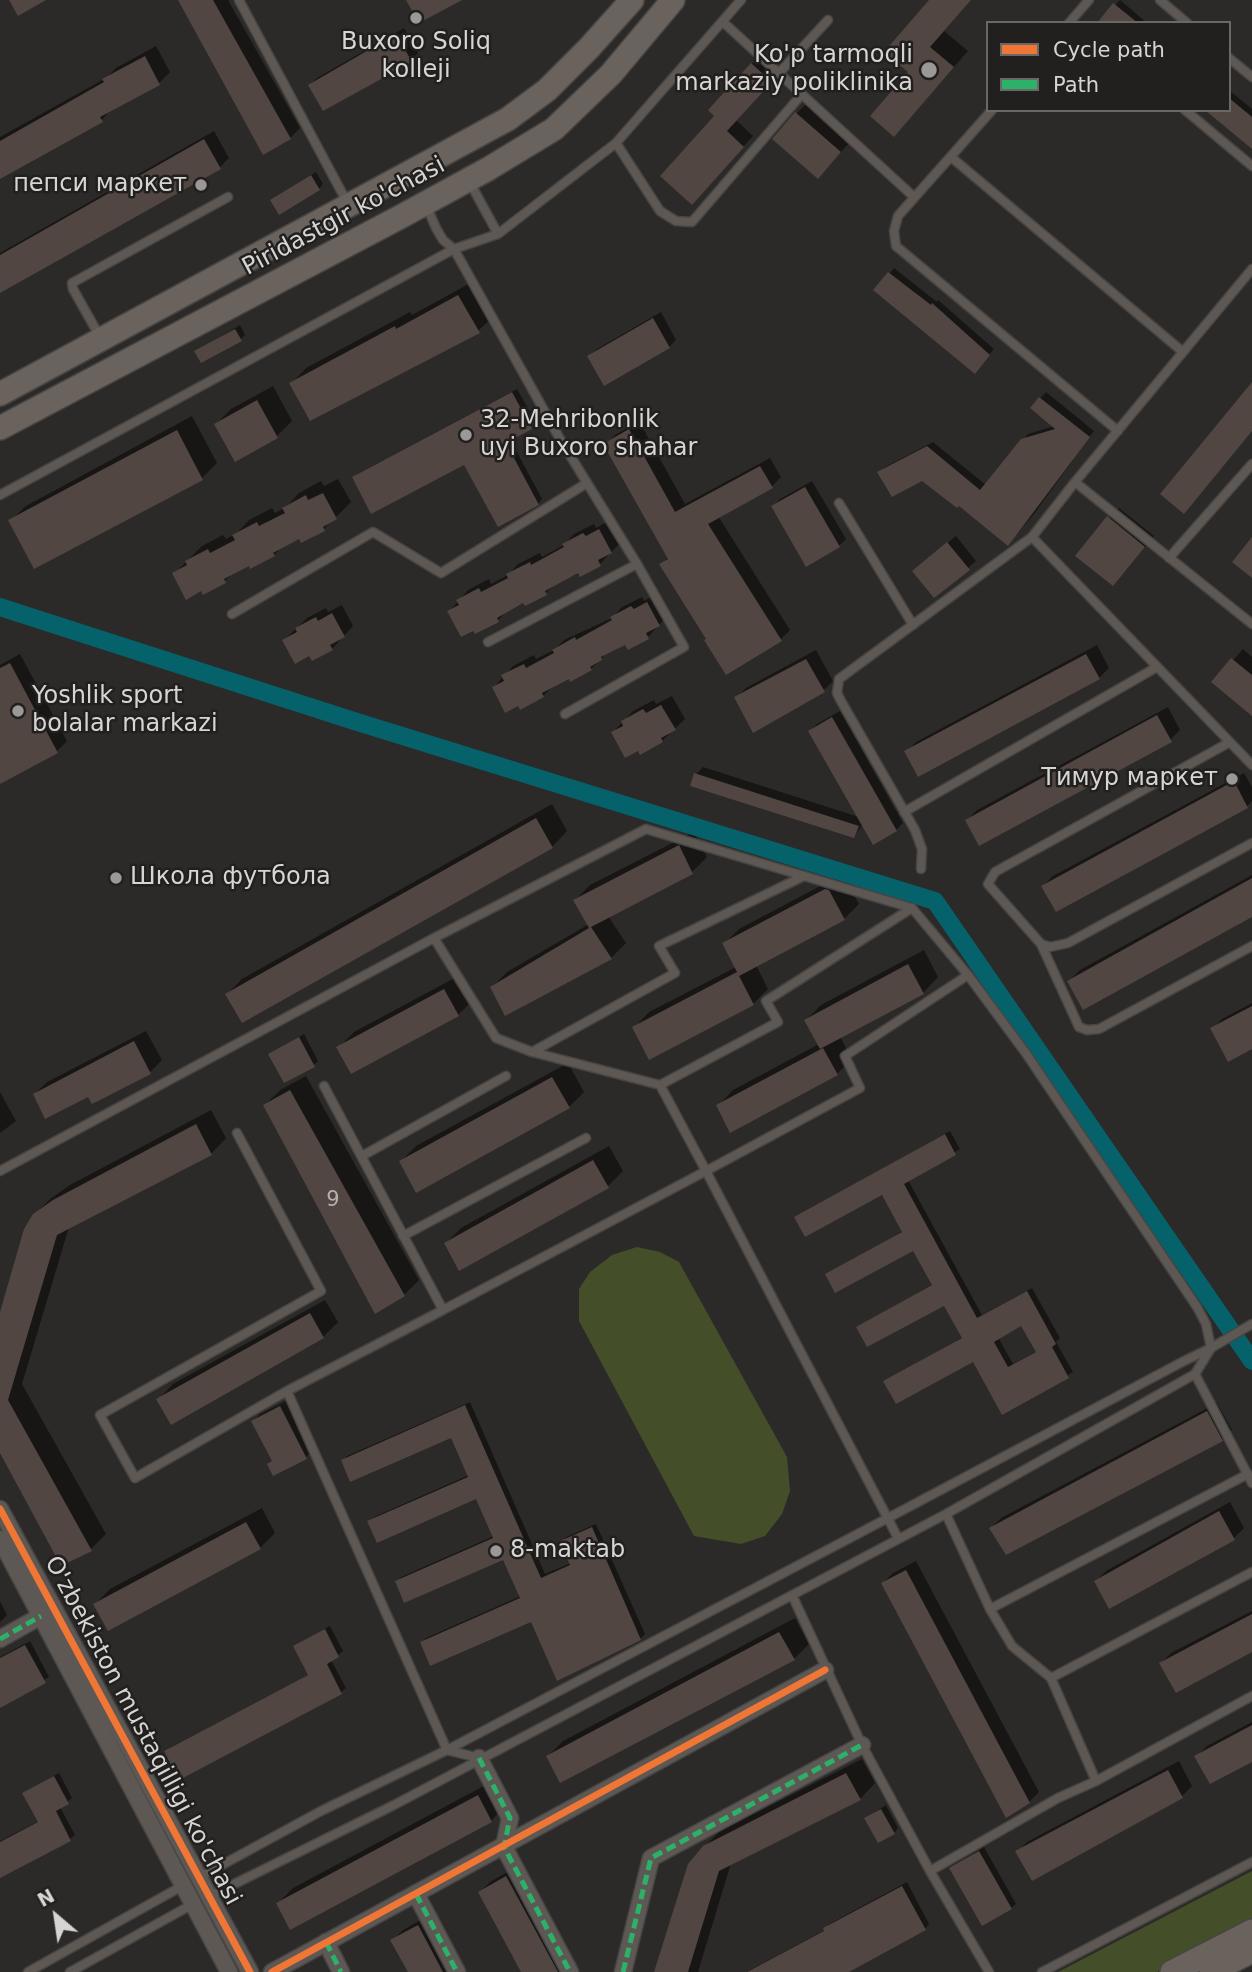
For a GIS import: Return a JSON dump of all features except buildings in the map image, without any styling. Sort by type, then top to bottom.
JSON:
[{"type":"main road","name":"Piridastgir ko'chasi","points":[[0,394],[509,119],[547,90],[632,0]]},
{"type":"main road","name":"Piridastgir ko'chasi","points":[[0,428],[468,180],[554,129],[611,74],[673,0]]},
{"type":"main road","points":[[452,151],[468,180]]},
{"type":"main road","points":[[1172,1972],[1252,1931]]},
{"type":"main road","points":[[1211,1972],[1252,1951]]},
{"type":"street","name":"O'zbekiston mustaqilligi ko'chasi","points":[[0,1509],[250,1972]]},
{"type":"street","name":"O'zbekiston mustaqilligi ko'chasi","points":[[0,1539],[229,1972]]},
{"type":"street","points":[[0,1639],[41,1616]]},
{"type":"street","points":[[272,1972],[825,1670]]},
{"type":"street","points":[[623,1972],[651,1858],[862,1745]]},
{"type":"street","points":[[479,1758],[510,1818],[504,1847],[570,1972]]},
{"type":"street","points":[[416,1894],[457,1972]]},
{"type":"street","points":[[326,1942],[341,1972]]},
{"type":"lane","points":[[239,0],[350,206]]},
{"type":"lane","points":[[0,495],[454,249],[498,234],[616,143],[741,0]]},
{"type":"lane","points":[[1074,21],[1089,0]]},
{"type":"lane","points":[[1160,0],[1185,21]]},
{"type":"lane","points":[[779,73],[828,20]]},
{"type":"lane","points":[[723,22],[914,197]]},
{"type":"lane","points":[[1231,60],[1252,77]]},
{"type":"lane","points":[[616,143],[660,211],[676,221],[692,222],[802,94]]},
{"type":"lane","points":[[990,112],[898,216],[894,231],[895,246],[1118,431]]},
{"type":"lane","points":[[1187,112],[1252,166]]},
{"type":"lane","points":[[951,157],[1183,352]]},
{"type":"lane","points":[[468,180],[498,234]]},
{"type":"lane","points":[[101,340],[72,283],[228,197]]},
{"type":"lane","points":[[425,203],[443,240],[454,249],[684,648],[565,714]]},
{"type":"lane","points":[[921,869],[922,849],[915,830],[837,692],[839,679],[1032,537],[1252,270]]},
{"type":"lane","points":[[1169,558],[1252,464]]},
{"type":"lane","points":[[1075,482],[1252,624]]},
{"type":"lane","points":[[232,614],[373,532],[441,573],[587,483]]},
{"type":"lane","points":[[839,503],[913,625]]},
{"type":"lane","points":[[1032,537],[1252,765]]},
{"type":"lane","points":[[488,642],[637,564]]},
{"type":"lane","points":[[904,812],[1157,667]]},
{"type":"lane","points":[[1230,742],[995,872],[988,884],[1041,944],[1079,1027],[1087,1030],[1099,1029],[1252,946]]},
{"type":"lane","points":[[0,1171],[434,938],[646,829],[912,908],[968,975],[1026,1052],[1197,1307],[1206,1324],[1211,1349],[1195,1374],[946,1514],[392,1806],[192,1905],[70,1972]]},
{"type":"lane","points":[[1041,944],[1051,947],[1068,943],[1252,843]]},
{"type":"lane","points":[[533,1052],[676,973],[659,946],[804,876]]},
{"type":"lane","points":[[434,938],[496,1038],[533,1052],[660,1085],[778,1022],[766,1001],[912,908]]},
{"type":"lane","points":[[237,1133],[321,1291],[100,1415],[135,1478],[287,1391],[860,1088],[845,1056],[968,975]]},
{"type":"lane","points":[[362,1156],[506,1076]]},
{"type":"lane","points":[[660,1085],[898,1538]]},
{"type":"lane","points":[[324,1086],[443,1310]]},
{"type":"lane","points":[[403,1236],[586,1138]]},
{"type":"lane","points":[[28,1972],[321,1811],[447,1750],[1211,1349],[1252,1324]]},
{"type":"lane","points":[[990,1609],[1250,1478],[1195,1374]]},
{"type":"lane","points":[[287,1391],[447,1750]]},
{"type":"lane","points":[[946,1514],[990,1609],[1012,1646],[1051,1678],[1096,1781]]},
{"type":"lane","points":[[1051,1678],[1252,1573]]},
{"type":"lane","points":[[792,1595],[862,1745],[930,1871],[989,1972]]},
{"type":"lane","points":[[930,1871],[1058,1798],[1096,1781],[1252,1696]]},
{"type":"lane","points":[[447,1750],[479,1758]]},
{"type":"lane","points":[[1042,1972],[1252,1862]]},
{"type":"green space","points":[[637,1247],[660,1252],[679,1262],[787,1457],[790,1491],[782,1514],[765,1536],[741,1544],[694,1536],[579,1321],[579,1289],[590,1272],[612,1255]]},
{"type":"green space","points":[[1252,1871],[1252,1923],[1157,1972],[1058,1972]]},
{"type":"waterway","points":[[0,607],[354,721],[935,901],[1252,1361]]},
{"type":"marked path","points":[[0,1639],[41,1616]]},
{"type":"marked path","points":[[623,1972],[651,1858],[862,1745]]},
{"type":"marked path","points":[[479,1758],[510,1818],[504,1847],[570,1972]]},
{"type":"marked path","points":[[416,1894],[457,1972]]},
{"type":"marked path","points":[[326,1942],[341,1972]]},
{"type":"cycle path","points":[[0,1509],[250,1972]]},
{"type":"cycle path","points":[[272,1972],[825,1670]]},
{"type":"place","name":"Buxoro Soliq kolleji","points":[[416,18]]},
{"type":"place","name":"Ko'p tarmoqli markaziy poliklinika","points":[[929,70]]},
{"type":"place","name":"пепси маркет","points":[[201,185]]},
{"type":"place","name":"32-Mehribonlik uyi Buxoro shahar","points":[[466,435]]},
{"type":"place","name":"Yoshlik sport bolalar markazi","points":[[18,711]]},
{"type":"place","name":"Тимур маркет","points":[[1232,779]]},
{"type":"place","name":"Школа футбола","points":[[116,878]]},
{"type":"place","name":"8-maktab","points":[[496,1551]]}]
